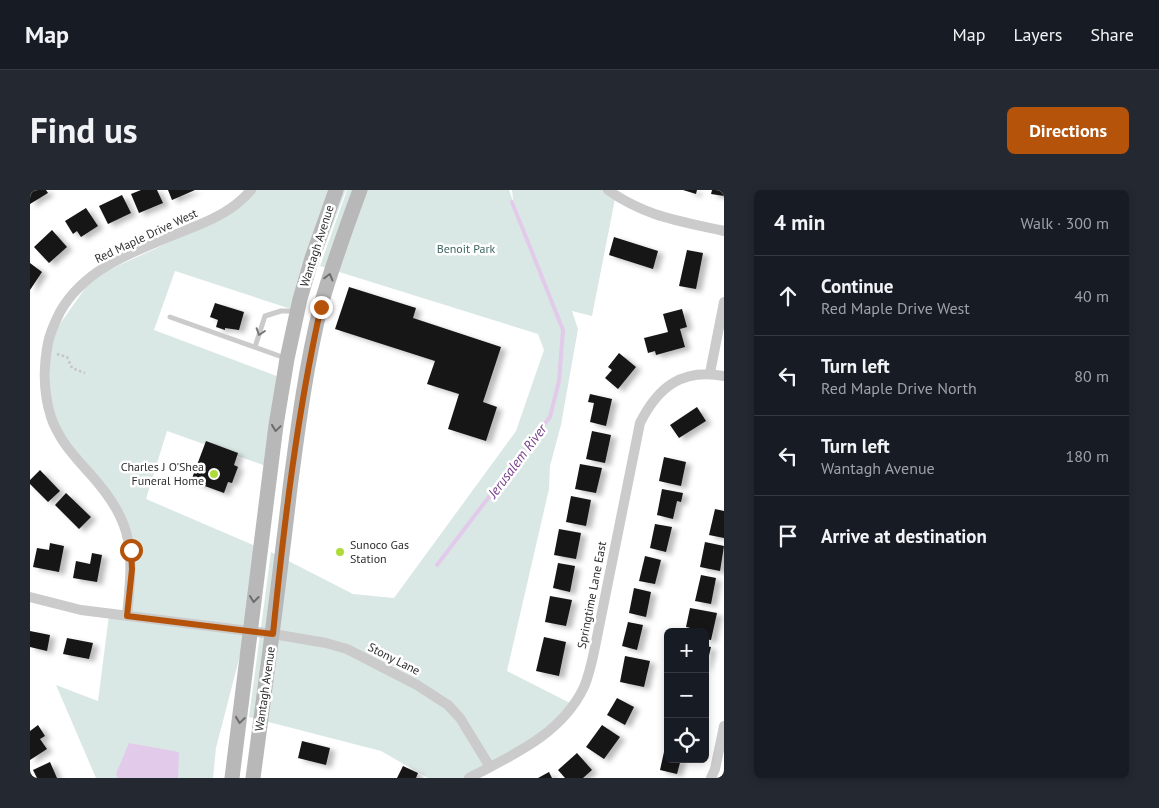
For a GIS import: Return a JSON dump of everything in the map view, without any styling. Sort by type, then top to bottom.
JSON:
[{"type":"main road","name":"Wantagh Avenue","points":[[232,778],[276,425],[298,311],[312,258],[336,190]]},
{"type":"main road","name":"Wantagh Avenue","points":[[253,778],[273,634],[297,431],[308,366],[332,266],[360,190]]},
{"type":"street","name":"Red Maple Drive West","points":[[127,616],[132,569],[131,550],[126,528],[113,502],[67,448],[53,423],[47,405],[44,388],[44,362],[53,324],[66,302],[80,285],[94,273],[131,254],[228,211],[251,190]]},
{"type":"street","points":[[608,190],[646,212],[724,231]]},
{"type":"street","points":[[724,302],[710,373],[724,376]]},
{"type":"street","name":"Springtime Lane East","points":[[469,778],[524,749],[550,731],[565,715],[583,689],[589,673],[596,642],[640,423],[650,404],[663,388],[682,378],[710,373]]},
{"type":"street","name":"Stony Lane","points":[[30,597],[81,610],[273,634],[326,642],[347,649],[434,694],[448,705],[460,718],[490,767]]},
{"type":"street","points":[[711,778],[724,726]]},
{"type":"lane","points":[[255,347],[265,316],[281,311],[298,311]]},
{"type":"lane","points":[[170,317],[288,358]]},
{"type":"path","points":[[46,351],[67,357],[72,368],[85,374]]},
{"type":"green space","points":[[256,190],[346,190],[300,312],[175,271],[154,330],[290,381],[277,470],[167,431],[146,499],[267,551],[216,748],[213,778],[96,778],[56,685],[98,701],[109,615],[128,618],[128,529],[68,447],[50,406],[50,338],[93,277],[216,221]]},
{"type":"green space","name":"Benoit Park","points":[[347,190],[509,190],[538,270],[541,272],[513,199],[512,190],[605,190],[615,199],[592,316],[572,311],[578,329],[561,425],[550,466],[549,489],[507,671],[570,703],[549,728],[467,778],[428,778],[381,751],[249,717],[271,552],[353,594],[394,598],[516,431],[544,350],[538,334],[320,266]]},
{"type":"shaded area","points":[[129,743],[179,752],[178,778],[118,778],[116,774]]},
{"type":"building","points":[[30,190],[46,190],[48,193],[30,204]]},
{"type":"building","points":[[141,190],[157,190],[163,203],[139,213],[131,194]]},
{"type":"building","points":[[168,190],[195,190],[172,200]]},
{"type":"building","points":[[683,190],[697,190],[696,194]]},
{"type":"building","points":[[712,190],[724,190],[724,196],[711,194]]},
{"type":"building","points":[[122,195],[131,213],[108,224],[99,206]]},
{"type":"building","points":[[86,208],[98,226],[81,237],[77,231],[73,234],[65,221]]},
{"type":"building","points":[[52,230],[67,247],[49,263],[34,247]]},
{"type":"building","points":[[614,237],[658,251],[653,269],[609,255]]},
{"type":"building","points":[[687,250],[703,253],[696,289],[679,286]]},
{"type":"building","points":[[30,263],[42,272],[30,290]]},
{"type":"building","points":[[349,287],[416,308],[413,318],[501,347],[483,402],[497,407],[486,441],[448,429],[459,394],[427,384],[435,361],[335,329]]},
{"type":"building","points":[[215,303],[244,312],[239,330],[225,328],[225,330],[216,327],[218,320],[210,317]]},
{"type":"building","points":[[682,309],[687,327],[680,329],[685,347],[656,355],[655,351],[648,353],[644,338],[668,332],[663,314]]},
{"type":"building","points":[[619,353],[636,367],[618,389],[605,378],[612,370],[608,367]]},
{"type":"building","points":[[590,394],[612,399],[606,426],[590,422],[594,403],[588,402]]},
{"type":"building","points":[[697,407],[706,421],[679,438],[670,425]]},
{"type":"building","points":[[592,431],[611,435],[605,463],[586,459]]},
{"type":"building","name":"Charles J O'Shea Funeral Home","points":[[206,441],[238,453],[234,465],[238,467],[232,483],[228,482],[224,493],[191,481]]},
{"type":"building","points":[[664,457],[686,462],[681,486],[659,481]]},
{"type":"building","points":[[580,464],[602,468],[596,493],[575,489]]},
{"type":"building","points":[[40,470],[60,491],[48,502],[30,484],[30,480]]},
{"type":"building","points":[[662,489],[683,493],[681,502],[677,501],[673,519],[657,515]]},
{"type":"building","points":[[66,493],[91,517],[79,529],[55,505]]},
{"type":"building","points":[[571,496],[591,500],[586,526],[566,522]]},
{"type":"building","points":[[715,509],[724,511],[724,538],[709,535]]},
{"type":"building","points":[[655,524],[672,527],[666,552],[650,548]]},
{"type":"building","points":[[559,529],[581,533],[576,559],[554,555]]},
{"type":"building","points":[[705,542],[724,546],[720,571],[700,567]]},
{"type":"building","points":[[50,543],[64,546],[59,572],[33,567],[37,548],[49,550]]},
{"type":"building","points":[[92,553],[102,555],[97,582],[73,578],[76,561],[90,564]]},
{"type":"building","points":[[645,556],[661,560],[655,584],[639,581]]},
{"type":"building","points":[[558,563],[575,566],[570,592],[553,588]]},
{"type":"building","points":[[701,575],[716,578],[711,604],[695,601]]},
{"type":"building","points":[[634,588],[651,592],[646,617],[629,613]]},
{"type":"building","points":[[550,596],[572,600],[566,626],[545,622]]},
{"type":"building","points":[[690,608],[717,613],[711,640],[709,640],[709,628],[686,627]]},
{"type":"building","points":[[628,622],[643,625],[637,650],[622,646]]},
{"type":"building","points":[[30,631],[50,635],[47,651],[30,647]]},
{"type":"building","points":[[544,637],[566,642],[559,676],[536,671]]},
{"type":"building","points":[[67,638],[93,643],[89,659],[63,654]]},
{"type":"building","points":[[625,656],[650,661],[644,687],[620,682]]},
{"type":"building","points":[[617,698],[634,707],[625,725],[607,715]]},
{"type":"building","points":[[38,725],[45,736],[40,739],[47,749],[30,760],[30,731]]},
{"type":"building","points":[[602,725],[620,737],[604,759],[586,747]]},
{"type":"building","points":[[302,741],[330,748],[326,765],[298,758]]},
{"type":"building","points":[[664,752],[664,763],[680,763],[677,774],[660,770]]},
{"type":"building","points":[[577,753],[592,770],[583,778],[565,778],[558,770]]},
{"type":"building","points":[[50,762],[57,778],[37,778],[33,770]]},
{"type":"building","points":[[403,766],[418,773],[416,778],[397,778]]},
{"type":"building","points":[[549,772],[552,778],[538,778]]},
{"type":"waterway","name":"Jerusalem River","points":[[437,565],[550,417],[559,381],[563,330],[512,202]]},
{"type":"place","name":"Charles J O'Shea Funeral Home","points":[[214,474]]},
{"type":"place","name":"Sunoco Gas Station","points":[[340,552]]},
{"type":"route","points":[[131,550],[132,569],[127,616],[273,634],[297,431],[308,366],[321,307]]}]
